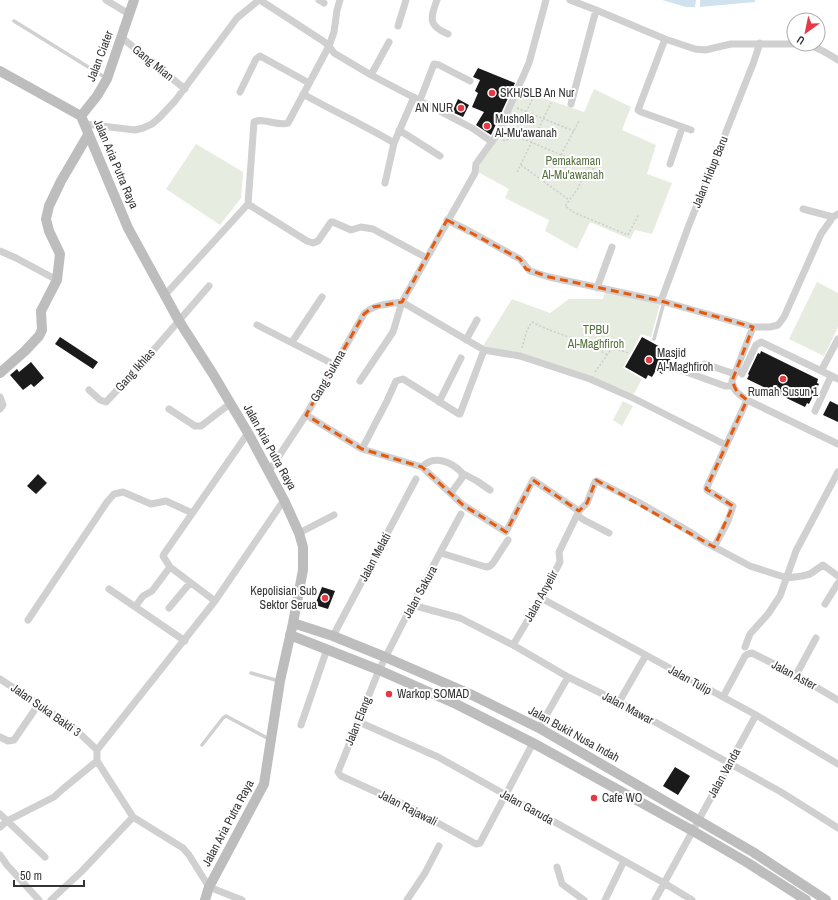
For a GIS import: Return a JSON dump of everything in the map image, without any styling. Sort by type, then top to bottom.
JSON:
[{"type":"street","points":[[106,0],[129,14]]},
{"type":"street","name":"Jalan Ciater","points":[[83,120],[107,79],[134,0]]},
{"type":"street","points":[[83,120],[135,130],[143,128],[160,117],[185,89],[237,18],[260,0],[329,46],[334,53],[371,75],[472,128],[492,142]]},
{"type":"street","points":[[164,296],[248,204],[254,122],[258,120],[283,124],[288,122],[329,46],[334,32],[340,0]]},
{"type":"street","points":[[398,26],[406,0]]},
{"type":"street","points":[[437,0],[432,14],[432,21],[438,30],[448,34]]},
{"type":"street","points":[[360,381],[393,332],[402,302],[475,173],[476,164],[498,133],[529,63],[546,0]]},
{"type":"street","points":[[570,0],[665,39],[695,49],[705,50],[732,44],[786,44]]},
{"type":"street","points":[[571,104],[596,10]]},
{"type":"street","name":"Gang Mian","points":[[121,37],[185,89]]},
{"type":"street","points":[[665,39],[638,110],[682,128],[691,130]]},
{"type":"street","points":[[371,75],[389,42]]},
{"type":"street","name":"Jalan Hidup Baru","points":[[662,302],[689,225],[760,43]]},
{"type":"street","points":[[825,52],[838,60]]},
{"type":"street","points":[[240,92],[256,59],[260,56],[309,83]]},
{"type":"street","points":[[386,183],[394,143],[399,130],[417,99],[434,64],[439,65],[470,82]]},
{"type":"street","name":"Jalan Aria Putra Raya","points":[[0,71],[83,120],[128,228],[164,296],[248,433],[284,500],[299,533],[303,547],[303,570],[280,681],[264,784],[209,887],[205,900]]},
{"type":"street","points":[[303,94],[346,118],[365,126],[394,143]]},
{"type":"street","points":[[670,164],[682,128]]},
{"type":"street","points":[[399,130],[440,156]]},
{"type":"street","points":[[0,373],[25,351],[39,336],[42,330],[41,311],[57,280],[60,254],[49,231],[46,219],[49,206],[60,181],[88,135]]},
{"type":"street","points":[[248,204],[307,241],[313,243],[318,241],[331,222],[333,222],[351,230],[361,226],[373,229],[427,258]]},
{"type":"street","points":[[448,220],[520,259],[530,271],[549,277],[662,302],[753,327],[770,327],[778,325],[781,322],[821,234],[836,215],[803,209]]},
{"type":"street","points":[[597,288],[612,248]]},
{"type":"street","points":[[0,251],[57,280]]},
{"type":"street","points":[[179,321],[209,286]]},
{"type":"street","points":[[292,342],[322,297]]},
{"type":"street","points":[[402,302],[484,350],[520,356],[590,379],[631,397],[726,445]]},
{"type":"street","name":"Gang Sukma","points":[[268,471],[306,415],[368,310],[373,307],[402,302]]},
{"type":"street","points":[[466,340],[477,320]]},
{"type":"street","name":"Gang Ikhlas","points":[[89,390],[100,400],[106,402],[179,321]]},
{"type":"street","points":[[258,325],[335,364]]},
{"type":"street","points":[[739,374],[753,327]]},
{"type":"street","points":[[821,371],[838,339]]},
{"type":"street","points":[[815,411],[834,377],[761,342],[756,345],[739,374],[732,381],[737,392],[747,400],[838,444]]},
{"type":"street","points":[[362,449],[387,402],[396,381],[403,379],[459,414],[462,412],[484,350]]},
{"type":"street","points":[[439,402],[461,358]]},
{"type":"street","points":[[705,364],[739,374]]},
{"type":"street","points":[[678,369],[725,386],[733,386]]},
{"type":"street","points":[[0,397],[3,405],[0,408]]},
{"type":"street","points":[[747,400],[707,487],[707,490],[731,504],[733,508],[714,547],[750,566],[787,578],[810,574],[821,565],[838,576]]},
{"type":"street","points":[[169,409],[195,426],[200,426],[231,403]]},
{"type":"street","points":[[306,415],[362,449],[422,467],[463,505],[506,532],[533,480],[578,513],[584,520],[609,533]]},
{"type":"street","points":[[215,601],[170,567],[163,556],[164,552],[248,433]]},
{"type":"street","points":[[422,467],[428,462],[436,460],[443,461],[490,490]]},
{"type":"street","points":[[723,697],[746,650],[750,634],[768,614],[780,596],[796,551],[836,482],[838,472]]},
{"type":"street","points":[[451,493],[462,478],[462,473]]},
{"type":"street","name":"Jalan Melati","points":[[333,636],[416,479]]},
{"type":"street","name":"Jalan Anyelir","points":[[513,645],[541,598],[560,562],[559,552],[578,513],[587,503],[595,482],[599,482],[640,504],[714,547]]},
{"type":"street","points":[[28,620],[107,502],[114,494],[123,492],[151,504],[166,501],[192,513]]},
{"type":"street","points":[[242,900],[209,887],[183,848],[133,817],[97,761],[97,750],[185,641],[215,601],[284,500]]},
{"type":"street","name":"Jalan Sakura","points":[[379,670],[461,514]]},
{"type":"street","points":[[299,533],[334,515]]},
{"type":"street","points":[[441,553],[486,567],[493,563],[508,540]]},
{"type":"street","points":[[135,607],[143,596],[152,590],[170,567]]},
{"type":"street","points":[[169,608],[190,583]]},
{"type":"street","points":[[826,604],[838,583]]},
{"type":"street","points":[[109,589],[185,641]]},
{"type":"street","name":"Jalan Tulip","points":[[541,598],[756,715],[838,764]]},
{"type":"street","name":"Jalan Mawar","points":[[412,605],[460,618],[513,645],[568,677],[619,702],[781,792],[838,828]]},
{"type":"street","name":"Jalan Bukit Nusa Indah","points":[[293,623],[333,636],[385,657],[470,694],[539,728],[699,820],[759,856],[826,900]]},
{"type":"street","points":[[290,635],[379,670],[456,704],[533,743],[693,831],[748,863],[806,900]]},
{"type":"street","points":[[796,675],[816,638]]},
{"type":"street","points":[[301,725],[327,649]]},
{"type":"street","name":"Jalan Aster","points":[[746,650],[796,675],[838,700]]},
{"type":"street","points":[[619,702],[646,655]]},
{"type":"street","name":"Jalan Elang","points":[[338,772],[379,670]]},
{"type":"street","points":[[539,728],[568,677]]},
{"type":"street","name":"Jalan Suka Bakti 3","points":[[0,679],[73,727],[97,750]]},
{"type":"street","points":[[0,737],[5,740],[14,740],[38,704]]},
{"type":"street","name":"Jalan Vanda","points":[[655,900],[756,715]]},
{"type":"street","name":"Jalan Garuda","points":[[359,722],[438,757],[692,900]]},
{"type":"street","points":[[505,795],[533,743]]},
{"type":"street","points":[[0,827],[8,821],[54,797],[97,761]]},
{"type":"street","name":"Jalan Rajawali","points":[[338,772],[341,776],[407,806],[473,844],[478,844],[480,842],[505,795]]},
{"type":"street","points":[[0,814],[45,856]]},
{"type":"street","points":[[51,900],[88,866],[133,817]]},
{"type":"street","points":[[408,900],[425,873],[439,846]]},
{"type":"street","points":[[0,855],[38,900]]},
{"type":"street","points":[[605,900],[624,861]]},
{"type":"street","points":[[558,867],[562,884],[565,888],[584,900]]},
{"type":"lane","points":[[14,20],[107,79]]},
{"type":"lane","points":[[654,339],[662,302]]},
{"type":"lane","points":[[251,673],[280,681]]},
{"type":"lane","points":[[202,745],[226,716],[270,740]]},
{"type":"path","points":[[526,112],[534,96]]},
{"type":"path","points":[[517,172],[551,103]]},
{"type":"path","points":[[513,107],[574,131]]},
{"type":"path","points":[[561,155],[579,121]]},
{"type":"path","points":[[498,133],[499,138],[504,141],[510,138],[512,134],[594,169]]},
{"type":"path","points":[[521,165],[569,200]]},
{"type":"path","points":[[588,166],[577,190],[565,206],[575,213],[628,235],[639,214]]},
{"type":"path","points":[[520,356],[527,330],[532,322],[545,329],[597,348],[607,355]]},
{"type":"path","points":[[590,379],[612,348],[629,353]]},
{"type":"highlighted area","points":[[447,220],[520,259],[526,269],[549,277],[661,301],[753,327],[732,381],[737,392],[747,400],[706,489],[733,506],[714,547],[596,480],[587,503],[579,511],[533,480],[506,532],[463,505],[422,467],[362,449],[306,415],[364,314],[373,307],[402,302]]},
{"type":"green space","name":"Pemakaman Al-Mu'awanah","points":[[594,89],[631,107],[622,130],[656,145],[647,174],[672,183],[652,234],[635,230],[630,239],[590,222],[577,249],[545,231],[549,220],[505,198],[509,189],[476,171],[499,134],[519,90],[584,112]]},
{"type":"green space","points":[[196,144],[243,172],[241,198],[220,225],[166,189]]},
{"type":"green space","points":[[817,282],[838,293],[838,327],[824,356],[789,339]]},
{"type":"green space","name":"TPBU Al-Maghfiroh","points":[[605,292],[660,304],[651,337],[641,334],[623,368],[642,379],[634,394],[594,377],[532,357],[483,346],[512,299],[550,313],[569,299],[603,299]]},
{"type":"green space","points":[[623,401],[633,406],[622,426],[613,420]]},
{"type":"water","points":[[662,0],[696,0],[695,7],[686,7]]},
{"type":"water","points":[[700,0],[755,0],[755,2],[700,7]]},
{"type":"building","name":"SKH/SLB An Nur","points":[[478,68],[515,83],[491,135],[476,125],[484,112],[472,107],[478,93],[475,91],[480,80],[473,77]]},
{"type":"building","name":"AN NUR","points":[[458,99],[469,105],[463,117],[452,112]]},
{"type":"building","points":[[60,337],[98,362],[93,369],[55,344]]},
{"type":"building","name":"Masjid Al-Maghfiroh","points":[[642,337],[673,354],[662,374],[656,370],[652,377],[648,375],[646,379],[625,367]]},
{"type":"building","name":"Rumah Susun 1","points":[[761,351],[818,379],[817,383],[819,384],[809,404],[807,403],[805,407],[747,379],[758,353],[760,354]]},
{"type":"building","points":[[31,362],[44,378],[34,387],[31,384],[23,390],[10,375],[17,369],[19,372]]},
{"type":"building","points":[[830,401],[838,405],[838,422],[823,415]]},
{"type":"building","points":[[38,474],[47,483],[36,494],[27,486]]},
{"type":"building","name":"Kepolisian Sub Sektor Serua","points":[[322,587],[335,591],[328,609],[315,605]]},
{"type":"building","points":[[675,767],[690,776],[678,795],[663,786]]},
{"type":"place","name":"SKH/SLB An Nur","points":[[492,93]]},
{"type":"place","name":"AN NUR","points":[[461,108]]},
{"type":"place","name":"Musholla Al-Mu'awanah","points":[[487,126]]},
{"type":"place","name":"Masjid Al-Maghfiroh","points":[[649,360]]},
{"type":"place","name":"Rumah Susun 1","points":[[783,379]]},
{"type":"place","name":"Kepolisian Sub Sektor Serua","points":[[325,598]]},
{"type":"place","name":"Warkop SOMAD","points":[[389,694]]},
{"type":"place","name":"Cafe WO","points":[[594,798]]}]
